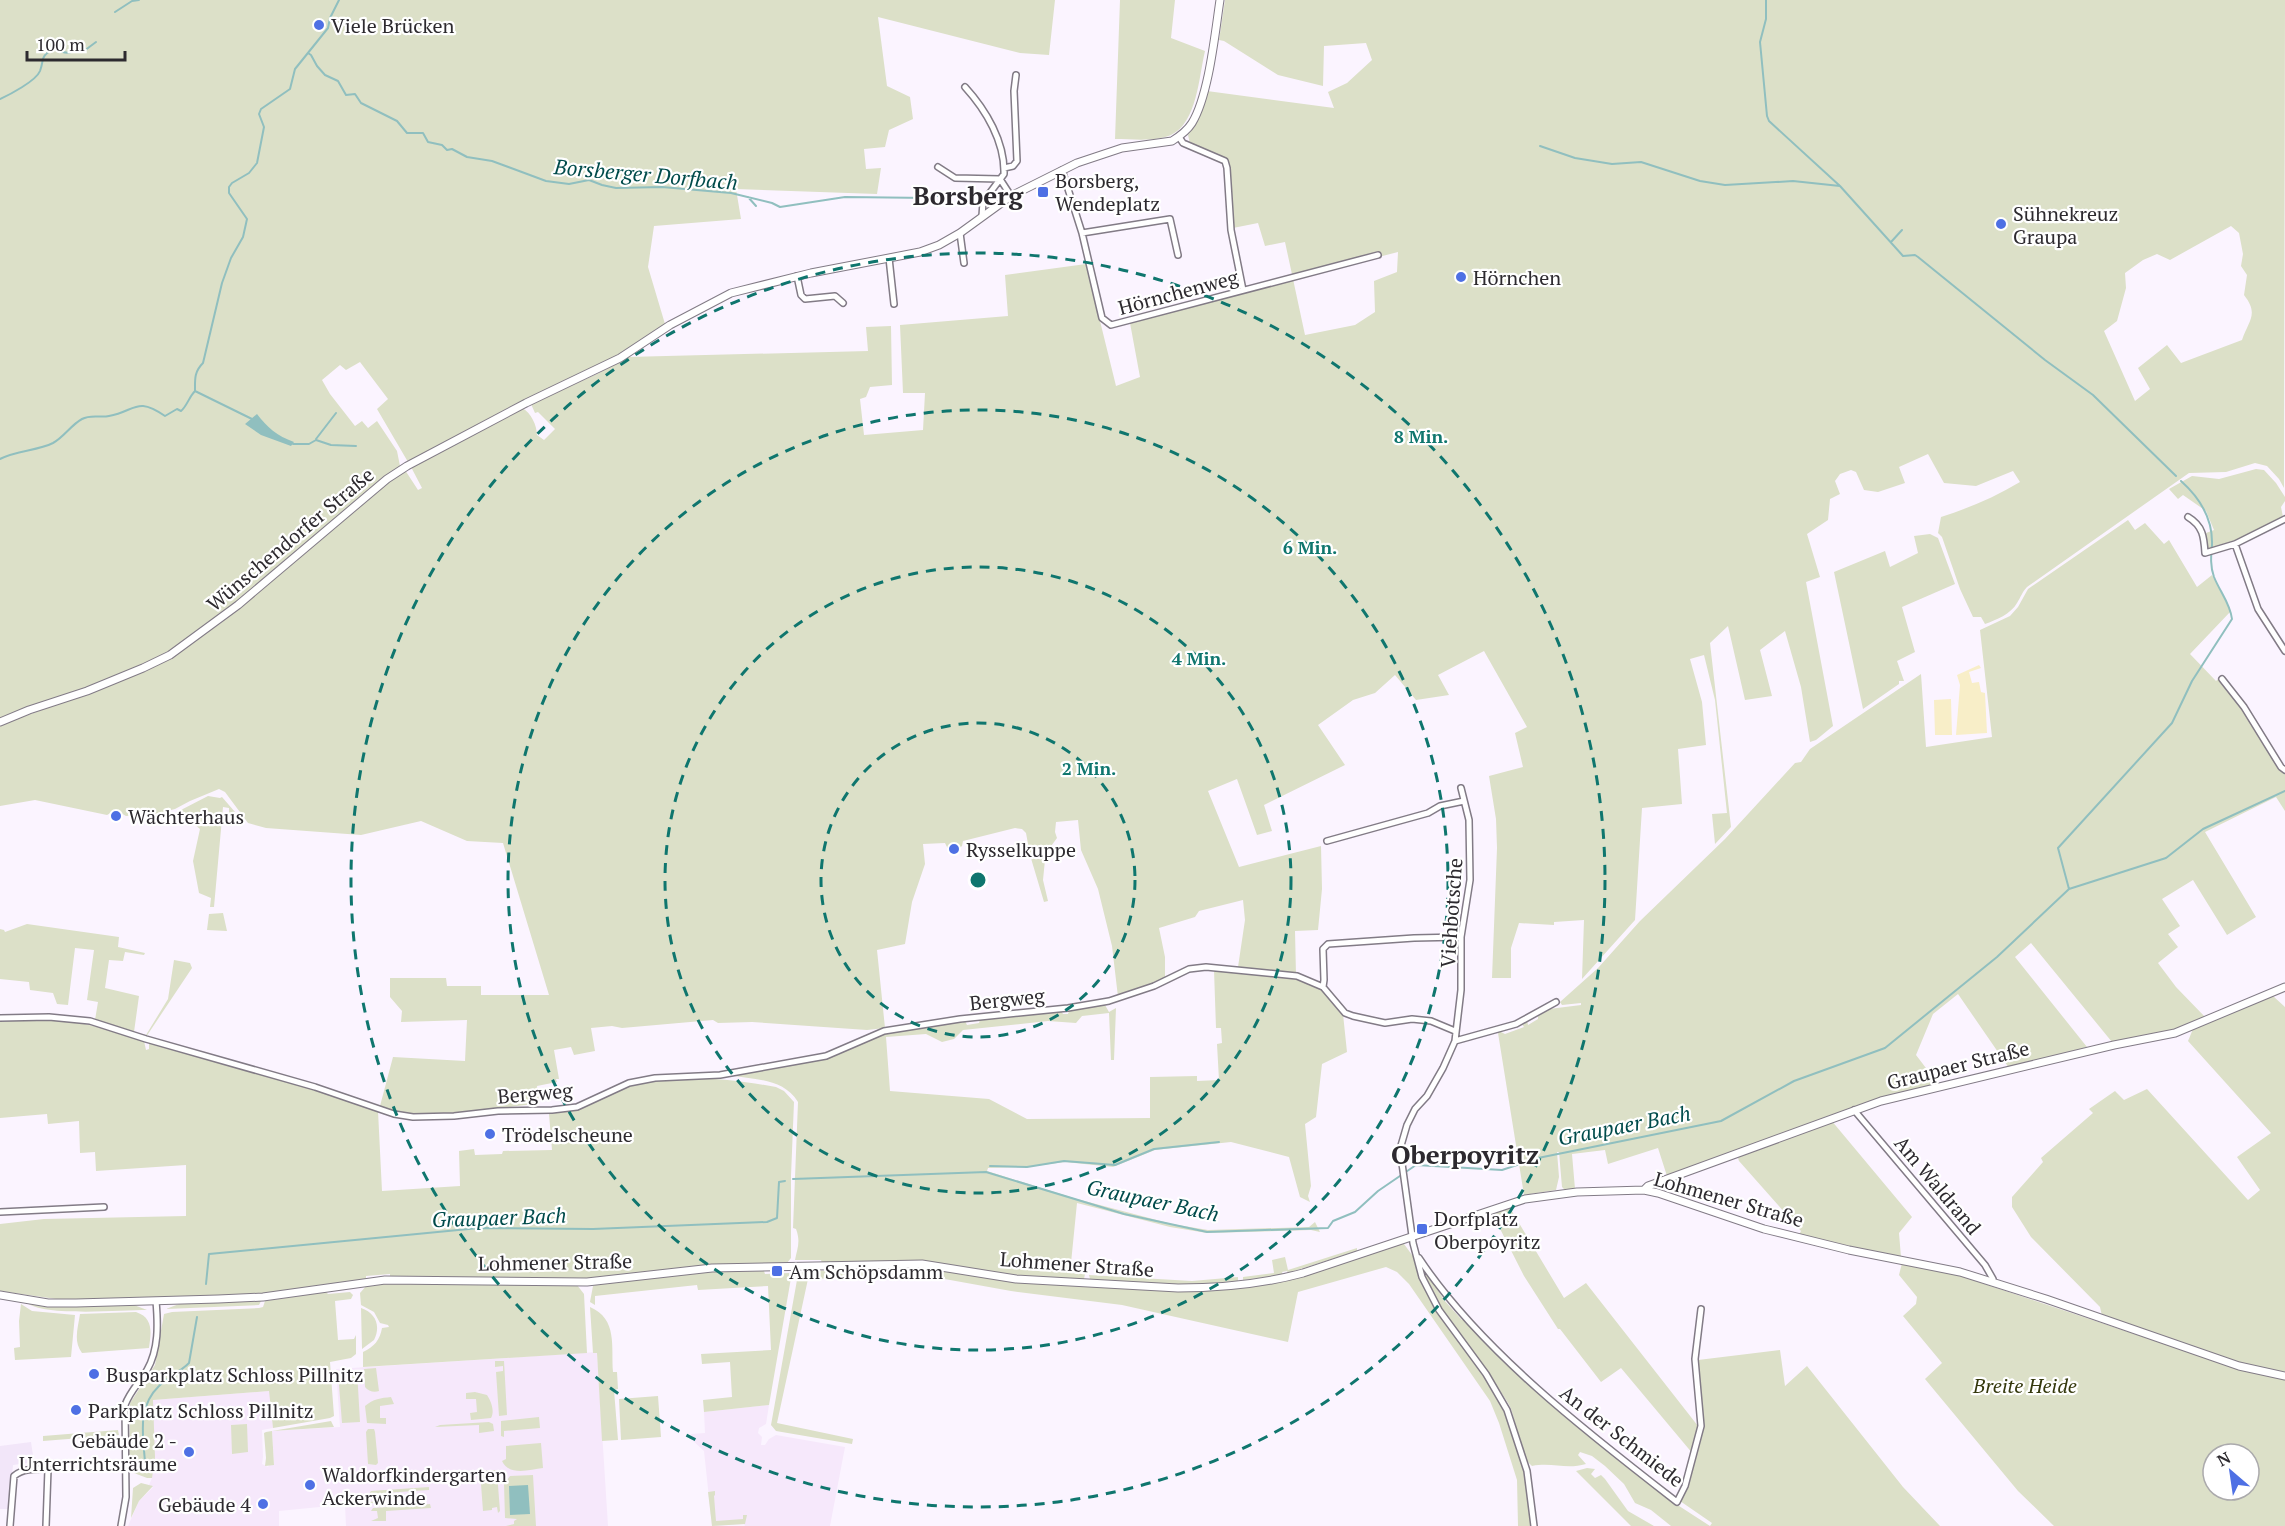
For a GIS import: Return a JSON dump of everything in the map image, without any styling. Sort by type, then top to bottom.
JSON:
[{"type":"main road","points":[[1179,137],[1194,120],[1204,88],[1215,38],[1220,0]]},
{"type":"main road","name":"Wünschendorfer Straße","points":[[0,722],[87,691],[170,655],[238,605],[387,479],[407,466],[526,403],[597,370],[671,325],[731,293],[798,276],[920,252],[939,245],[1011,196],[1062,170],[1108,152],[1172,141],[1179,137]]},
{"type":"main road","name":"Graupaer Straße","points":[[1644,1190],[1648,1186],[1881,1101],[2175,1033],[2285,987]]},
{"type":"main road","name":"Lohmener Straße","points":[[0,1294],[48,1303],[156,1301],[263,1297],[385,1280],[587,1281],[712,1268],[912,1264],[941,1266],[1016,1279],[1178,1288],[1205,1287],[1281,1279],[1525,1199],[1577,1192],[1644,1190],[1764,1229],[1849,1250],[1960,1272],[2239,1366],[2285,1376]]},
{"type":"street","points":[[1004,168],[1013,166],[1017,161],[1014,91],[1016,75]]},
{"type":"street","points":[[965,87],[978,100],[1001,145],[1004,174],[983,202],[982,216]]},
{"type":"street","points":[[1179,137],[1183,143],[1225,161],[1232,238],[1243,290]]},
{"type":"street","points":[[938,167],[955,178],[1000,179]]},
{"type":"street","name":"Hörnchenweg","points":[[1062,170],[1082,233],[1102,318],[1111,325],[1378,255]]},
{"type":"street","points":[[1000,179],[1011,196]]},
{"type":"street","points":[[1082,233],[1170,219],[1178,255]]},
{"type":"street","points":[[960,232],[964,263]]},
{"type":"street","points":[[963,255],[970,254]]},
{"type":"street","points":[[889,258],[894,304]]},
{"type":"street","points":[[798,276],[801,295],[805,299],[835,296],[843,303]]},
{"type":"street","points":[[2188,517],[2197,523],[2204,534],[2205,553],[2235,544],[2285,519]]},
{"type":"street","points":[[2235,544],[2258,609],[2285,651]]},
{"type":"street","points":[[2222,679],[2244,707],[2281,768],[2285,770]]},
{"type":"street","name":"Viehbotsche","points":[[1455,1041],[1461,990],[1461,937],[1470,880],[1469,820],[1461,788]]},
{"type":"street","points":[[1327,841],[1428,813],[1440,806],[1464,801]]},
{"type":"street","points":[[1455,1030],[1431,1021],[1412,1019],[1385,1023],[1353,1016],[1346,1012],[1323,987],[1323,949],[1328,944],[1461,937]]},
{"type":"street","name":"Bergweg","points":[[0,1018],[49,1017],[90,1021],[315,1087],[394,1114],[413,1117],[577,1107],[628,1083],[655,1078],[720,1075],[826,1056],[884,1030],[1109,1001],[1154,986],[1189,969],[1206,967],[1297,976],[1323,987]]},
{"type":"street","points":[[1534,1526],[1527,1471],[1507,1410],[1486,1374],[1428,1292],[1412,1236],[1400,1149],[1414,1110],[1427,1096],[1455,1041],[1516,1024],[1557,1002]]},
{"type":"street","name":"Am Waldrand","points":[[1854,1110],[1985,1265],[1993,1279],[1992,1282]]},
{"type":"street","points":[[0,1212],[104,1208]]},
{"type":"street","name":"An der Schmiede","points":[[1416,1254],[1452,1302],[1507,1358],[1627,1463],[1677,1502],[1685,1486],[1701,1426],[1695,1359],[1701,1309]]},
{"type":"street","points":[[121,1526],[126,1497],[125,1405],[152,1359],[158,1330],[156,1301]]},
{"type":"street","points":[[10,1526],[14,1476],[21,1471],[48,1469],[46,1526]]},
{"type":"shaded area","points":[[257,414],[273,431],[294,442],[291,446],[261,435],[245,424]]},
{"type":"shaded area","points":[[597,1352],[608,1526],[346,1526],[345,1505],[340,1505],[279,1511],[279,1526],[128,1526],[139,1501],[153,1487],[149,1485],[152,1478],[153,1400],[270,1391],[273,1428],[262,1430],[262,1464],[268,1467],[274,1464],[272,1431],[340,1427],[336,1369]]},
{"type":"shaded area","points":[[769,1405],[766,1424],[759,1428],[758,1433],[762,1437],[761,1445],[765,1445],[776,1435],[845,1447],[830,1526],[745,1526],[744,1524],[712,1526],[704,1451],[691,1439],[691,1434],[705,1433],[704,1412]]},
{"type":"shaded area","points":[[31,1442],[34,1462],[13,1465],[9,1509],[0,1509],[0,1446]]},
{"type":"shaded area","points":[[528,1485],[530,1514],[510,1515],[509,1486]]},
{"type":"green space","points":[[0,0],[1055,0],[1049,55],[1020,53],[878,17],[887,86],[910,97],[913,119],[889,130],[885,147],[864,149],[866,169],[881,168],[877,194],[736,189],[741,219],[654,226],[648,267],[665,324],[635,347],[597,368],[526,399],[408,462],[377,409],[388,399],[360,362],[346,370],[340,365],[322,380],[330,394],[355,426],[362,421],[368,428],[377,421],[397,451],[400,466],[219,617],[163,655],[101,683],[0,719]]},
{"type":"green space","points":[[1120,0],[1175,0],[1171,38],[1205,51],[1192,110],[1180,129],[1171,135],[1151,139],[1115,139]]},
{"type":"green space","points":[[1225,0],[2285,0],[2284,488],[2267,466],[2255,463],[2226,472],[2189,473],[2027,587],[2011,610],[1985,624],[1981,617],[1973,617],[1960,589],[1942,537],[1938,533],[1941,517],[1982,502],[2020,482],[2013,471],[1976,486],[1944,483],[1928,454],[1899,467],[1905,483],[1878,492],[1864,490],[1856,472],[1851,470],[1840,474],[1835,481],[1840,494],[1830,499],[1828,520],[1807,534],[1820,577],[1806,582],[1833,726],[1810,742],[1801,687],[1785,631],[1760,650],[1772,696],[1745,700],[1728,626],[1710,643],[1731,827],[1715,844],[1712,814],[1727,813],[1715,700],[1704,655],[1690,659],[1702,702],[1706,745],[1678,749],[1682,804],[1642,808],[1635,920],[1582,979],[1584,920],[1554,922],[1554,925],[1519,923],[1511,948],[1511,978],[1492,978],[1497,848],[1496,819],[1489,776],[1523,767],[1515,733],[1527,727],[1484,651],[1438,675],[1449,695],[1416,700],[1395,675],[1375,693],[1353,700],[1318,725],[1345,765],[1264,805],[1272,831],[1257,835],[1237,779],[1208,791],[1239,867],[1321,846],[1322,889],[1318,930],[1295,931],[1296,975],[1238,967],[1245,920],[1243,900],[1199,911],[1195,917],[1159,928],[1165,957],[1165,978],[1118,997],[1112,946],[1098,889],[1081,850],[1078,820],[1056,822],[1057,838],[1046,853],[1042,853],[1041,856],[1045,860],[1043,880],[1048,901],[1044,902],[1026,833],[1022,829],[1015,828],[963,841],[962,846],[956,851],[948,849],[945,843],[923,844],[925,864],[912,902],[905,944],[877,950],[885,1028],[867,1030],[752,1022],[718,1023],[713,1020],[622,1028],[612,1026],[591,1028],[595,1051],[574,1055],[571,1047],[554,1050],[559,1079],[556,1079],[557,1082],[537,1086],[539,1100],[535,1104],[457,1114],[418,1114],[380,1106],[393,1057],[465,1061],[467,1020],[401,1022],[402,1011],[390,997],[390,978],[446,978],[447,986],[481,986],[481,995],[549,995],[503,843],[467,841],[421,821],[361,835],[266,828],[248,823],[225,792],[219,789],[175,809],[155,814],[126,816],[116,810],[107,815],[35,800],[0,806],[0,725],[103,688],[145,671],[174,655],[221,623],[388,482],[405,470],[418,490],[422,488],[411,467],[522,408],[533,420],[537,435],[544,440],[555,429],[538,412],[535,413],[531,404],[599,373],[627,357],[868,351],[866,327],[891,326],[892,385],[870,387],[866,397],[860,399],[864,435],[923,430],[925,393],[903,393],[900,325],[1008,316],[1005,275],[1086,264],[1116,386],[1140,377],[1130,323],[1293,279],[1285,242],[1265,246],[1258,223],[1233,228],[1228,163],[1190,144],[1188,135],[1195,125],[1207,91],[1334,108],[1328,92],[1347,83],[1372,60],[1366,43],[1324,46],[1323,86],[1278,75],[1219,40]],"holes":[[[2231,226],[2239,233],[2243,254],[2241,266],[2247,275],[2244,295],[2252,312],[2242,340],[2181,363],[2167,345],[2138,368],[2150,389],[2135,401],[2104,331],[2117,321],[2126,288],[2125,273],[2143,260],[2157,254],[2170,260]],[[1398,252],[1397,272],[1374,281],[1375,312],[1355,325],[1305,335],[1293,279]]]},
{"type":"green space","points":[[2256,469],[2264,470],[2285,497],[2281,507],[2283,517],[2237,541],[2208,549],[2206,533],[2214,530],[2206,511],[2183,495],[2178,499],[2169,489],[2192,476],[2219,479]]},
{"type":"green space","points":[[2128,520],[2135,530],[2145,523],[2164,544],[2169,540],[2197,587],[2212,575],[2231,611],[2190,654],[2216,681],[2219,678],[2242,708],[2279,770],[2285,772],[2285,811],[2276,797],[2205,832],[2256,917],[2227,935],[2193,880],[2162,899],[2180,926],[2168,934],[2178,947],[2158,963],[2176,987],[2206,1018],[2171,1030],[2112,1042],[2031,943],[2015,957],[2087,1047],[2009,1068],[1958,994],[1933,1014],[1916,1055],[1939,1085],[1880,1099],[1828,1116],[1667,1176],[1658,1148],[1608,1164],[1605,1150],[1572,1154],[1575,1189],[1565,1190],[1562,1187],[1559,1152],[1557,1152],[1559,1177],[1556,1190],[1524,1195],[1499,1031],[1505,1034],[1524,1027],[1521,1023],[1527,1020],[1528,1025],[1538,1019],[1538,1015],[1549,1009],[1581,1005],[1581,1003],[1562,1005],[1560,1002],[1598,968],[1640,921],[1725,839],[1795,763],[1801,762],[1810,749],[1921,674],[1926,747],[1992,737],[1980,630],[2010,616],[2028,589]]},
{"type":"green space","points":[[1930,534],[1938,538],[1955,584],[1902,607],[1915,652],[1897,661],[1904,681],[1899,681],[1899,684],[1863,709],[1834,572],[1885,551],[1890,567],[1918,553],[1914,536]]},
{"type":"green space","points":[[208,796],[222,797],[235,812],[229,815],[229,808],[223,807],[214,907],[210,907],[211,898],[199,893],[193,861],[200,829],[179,811]]},
{"type":"green space","points":[[223,913],[227,931],[207,930],[209,914]]},
{"type":"green space","points":[[27,924],[119,937],[118,947],[145,953],[144,955],[125,952],[123,961],[109,960],[105,988],[139,996],[134,1032],[146,1035],[168,999],[174,960],[190,963],[192,968],[146,1037],[95,1020],[98,1002],[87,1000],[94,950],[75,948],[68,1005],[57,1004],[53,993],[30,990],[29,982],[0,979],[0,929],[5,932]]},
{"type":"green space","points":[[1214,970],[1296,978],[1321,990],[1343,1014],[1347,1052],[1322,1064],[1316,1117],[1305,1124],[1311,1186],[1308,1196],[1310,1202],[1300,1197],[1289,1157],[1231,1142],[1155,1150],[1113,1167],[1065,1162],[1027,1167],[988,1168],[987,1171],[1077,1199],[1172,1224],[1208,1230],[1309,1227],[1315,1222],[1320,1232],[1311,1230],[1207,1233],[1170,1227],[1077,1203],[1070,1273],[1085,1274],[1084,1279],[1012,1275],[932,1262],[822,1263],[821,1260],[795,1260],[798,1242],[796,1229],[793,1228],[798,1102],[785,1088],[776,1084],[729,1075],[827,1057],[885,1032],[960,1021],[962,1023],[965,1021],[967,1025],[979,1023],[980,1019],[1061,1011],[1063,1014],[1068,1014],[1069,1011],[1105,1005],[1109,1012],[1116,1008],[1114,1060],[1111,1060],[1109,1013],[1082,1016],[1076,1023],[1048,1021],[963,1030],[954,1039],[942,1042],[926,1034],[886,1037],[890,1091],[989,1099],[1027,1119],[1150,1118],[1150,1077],[1197,1076],[1197,1081],[1219,1080],[1217,1044],[1222,1043],[1221,1028],[1216,1028]]},
{"type":"green space","points":[[2273,996],[2285,1007],[2285,1372],[2240,1363],[2102,1316],[2100,1307],[2031,1237],[2012,1207],[2012,1197],[2043,1162],[2041,1158],[2093,1113],[2089,1109],[2115,1091],[2124,1100],[2147,1089],[2248,1200],[2260,1190],[2237,1157],[2271,1133],[2188,1041],[2193,1029]]},
{"type":"green space","points":[[30,1019],[59,1020],[102,1028],[144,1041],[146,1050],[149,1049],[149,1043],[268,1075],[275,1079],[284,1079],[378,1111],[382,1191],[460,1186],[459,1151],[474,1149],[475,1155],[502,1154],[503,1151],[552,1150],[549,1114],[588,1105],[630,1085],[687,1078],[776,1087],[784,1091],[794,1102],[791,1258],[787,1263],[698,1266],[626,1276],[588,1278],[390,1277],[390,1274],[253,1295],[63,1300],[0,1291],[0,1224],[44,1219],[186,1216],[186,1165],[96,1171],[95,1152],[80,1153],[79,1121],[48,1124],[47,1114],[0,1118],[0,1022]]},
{"type":"green space","points":[[1831,1120],[1912,1217],[1899,1233],[1901,1257],[1799,1235],[1801,1231],[1739,1161],[1738,1158],[1742,1155]]},
{"type":"green space","points":[[1510,1208],[1564,1298],[1586,1283],[1698,1426],[1693,1454],[1621,1368],[1601,1382],[1558,1329],[1524,1276],[1492,1213]]},
{"type":"green space","points":[[1404,1244],[1415,1259],[1420,1279],[1485,1376],[1505,1411],[1525,1473],[1532,1526],[1518,1526],[1517,1480],[1490,1401],[1409,1284],[1397,1272],[1386,1267],[1298,1292],[1288,1342],[1122,1305],[1011,1291],[928,1276],[808,1279],[777,1423],[853,1439],[852,1444],[776,1431],[771,1425],[797,1280],[803,1271],[932,1268],[1011,1282],[1197,1291],[1281,1282]]},
{"type":"green space","points":[[1357,1248],[1357,1251],[1288,1273],[1287,1271],[1282,1272],[1283,1275],[1243,1280],[1243,1277],[1274,1273],[1272,1260],[1285,1257],[1288,1270]]},
{"type":"green space","points":[[1421,1263],[1444,1300],[1462,1320],[1465,1320],[1508,1362],[1676,1504],[1710,1526],[1671,1526],[1651,1510],[1635,1503],[1624,1484],[1592,1456],[1580,1452],[1578,1455],[1586,1464],[1579,1466],[1532,1466],[1522,1452],[1508,1403],[1436,1301]]},
{"type":"green space","name":"Breite Heide","points":[[1902,1263],[1958,1275],[2239,1369],[2285,1379],[2285,1526],[2054,1526],[2018,1491],[1925,1379],[1942,1363],[1903,1316],[1916,1304],[1917,1297],[1899,1275]]},
{"type":"green space","points":[[764,1271],[765,1274],[789,1273],[791,1278],[769,1405],[704,1412],[703,1400],[732,1397],[730,1362],[702,1364],[701,1354],[771,1350],[768,1286],[698,1290],[697,1285],[595,1296],[595,1305],[590,1302],[593,1286],[599,1284],[712,1272]]},
{"type":"green space","points":[[1089,1275],[1192,1281],[1238,1277],[1238,1281],[1184,1285],[1090,1279]]},
{"type":"green space","points":[[389,1283],[577,1285],[584,1294],[587,1353],[363,1367],[363,1352],[376,1343],[382,1328],[389,1327],[380,1323],[374,1312],[361,1305],[360,1293],[367,1285]]},
{"type":"green space","points":[[326,1292],[328,1294],[350,1292],[353,1295],[351,1299],[335,1301],[338,1340],[354,1339],[356,1335],[356,1354],[351,1358],[330,1362],[334,1416],[273,1428],[269,1391],[153,1400],[155,1457],[152,1478],[134,1473],[129,1463],[130,1403],[155,1365],[164,1314],[259,1308],[263,1307],[265,1301]]},
{"type":"green space","points":[[261,1301],[259,1305],[166,1309],[179,1304]]},
{"type":"green space","points":[[26,1302],[61,1307],[134,1305],[147,1310],[48,1310]]},
{"type":"green space","points":[[21,1304],[32,1311],[75,1315],[71,1357],[15,1360],[14,1348],[20,1347]]},
{"type":"green space","points":[[590,1307],[605,1319],[611,1335],[613,1372],[617,1372],[618,1389],[614,1390],[618,1440],[602,1441],[597,1353],[593,1353]]},
{"type":"green space","points":[[361,1308],[374,1317],[377,1325],[374,1340],[362,1349]]},
{"type":"green space","points":[[136,1312],[149,1322],[151,1332],[149,1348],[82,1353],[77,1339],[80,1314]]},
{"type":"green space","points":[[1780,1350],[1785,1386],[1807,1366],[1903,1487],[1940,1526],[1710,1526],[1712,1523],[1680,1501],[1704,1426],[1698,1360]]},
{"type":"green space","points":[[495,1361],[504,1361],[507,1415],[499,1416],[496,1372],[503,1371],[503,1366],[495,1367]]},
{"type":"green space","points":[[376,1368],[379,1391],[373,1392],[365,1387],[364,1369]]},
{"type":"green space","points":[[357,1370],[360,1422],[342,1423],[338,1373]]},
{"type":"green space","points":[[475,1392],[487,1395],[493,1409],[491,1418],[471,1420],[470,1413],[477,1412],[476,1399],[466,1399],[466,1393]]},
{"type":"green space","points":[[658,1396],[661,1437],[621,1440],[619,1399]]},
{"type":"green space","points":[[391,1397],[394,1404],[380,1406],[380,1418],[386,1418],[386,1424],[367,1423],[365,1406],[377,1399]]},
{"type":"green space","points":[[539,1417],[540,1428],[504,1431],[504,1437],[501,1436],[501,1421]]},
{"type":"green space","points":[[331,1421],[334,1427],[272,1431],[274,1465],[265,1466],[264,1433],[266,1432]]},
{"type":"green space","points":[[489,1422],[493,1424],[494,1431],[479,1433],[479,1425],[435,1427],[440,1425]]},
{"type":"green space","points":[[247,1424],[248,1452],[232,1454],[231,1425]]},
{"type":"green space","points":[[368,1429],[374,1429],[375,1432],[378,1463],[376,1465],[368,1464],[366,1432]]},
{"type":"green space","points":[[118,1430],[119,1435],[43,1441],[43,1436]]},
{"type":"green space","points":[[541,1443],[543,1468],[526,1471],[514,1470],[505,1466],[502,1461],[506,1459],[506,1446]]},
{"type":"green space","points":[[1587,1468],[1595,1469],[1591,1474],[1595,1478],[1601,1475],[1605,1479],[1628,1511],[1654,1526],[1631,1526],[1576,1471]]},
{"type":"green space","points":[[495,1470],[500,1511],[498,1513],[497,1507],[483,1511],[480,1471]]},
{"type":"green space","points":[[533,1475],[536,1526],[506,1526],[514,1524],[517,1519],[505,1518],[504,1484],[510,1476]]},
{"type":"green space","points":[[141,1483],[153,1486],[139,1501],[131,1518],[133,1488]]},
{"type":"green space","points":[[429,1487],[429,1490],[385,1493],[385,1504],[370,1503],[376,1501],[376,1494],[369,1494],[371,1491]]},
{"type":"green space","points":[[715,1491],[716,1521],[743,1519],[743,1515],[747,1515],[745,1524],[712,1526],[708,1492]]},
{"type":"green space","points":[[430,1504],[431,1508],[386,1511],[386,1521],[371,1521],[378,1518],[377,1511],[371,1511],[373,1508]]},
{"type":"sand","points":[[1979,665],[1981,668],[1969,672],[1972,683],[1979,682],[1981,692],[1985,693],[1987,733],[1956,735],[1960,685],[1957,675]]},
{"type":"sand","points":[[1951,699],[1952,735],[1935,735],[1934,700]]},
{"type":"waterway","points":[[115,12],[132,1],[139,0]]},
{"type":"waterway","points":[[0,459],[53,443],[78,422],[92,416],[109,416],[142,406],[165,416],[177,409],[181,411],[185,407],[195,391],[196,376],[203,363],[222,283],[231,258],[243,237],[247,219],[229,193],[229,187],[249,173],[257,163],[264,127],[259,114],[261,109],[290,89],[295,69],[328,28],[339,0]]},
{"type":"waterway","points":[[1766,0],[1766,19],[1760,42],[1769,121],[1840,186],[1903,256],[1918,257],[2045,360],[2093,395],[2176,476]]},
{"type":"waterway","points":[[0,99],[38,75],[44,56],[54,48],[68,53],[81,47],[84,51],[96,42]]},
{"type":"waterway","name":"Borsberger Dorfbach","points":[[308,53],[325,75],[338,81],[346,95],[355,94],[361,103],[397,121],[407,133],[423,133],[428,142],[442,145],[447,150],[452,149],[467,157],[492,161],[546,181],[569,184],[589,180],[616,188],[662,187],[731,193],[780,207],[845,197],[930,198],[953,193]]},
{"type":"waterway","points":[[1540,146],[1575,158],[1612,164],[1641,162],[1700,181],[1725,185],[1793,181],[1840,186]]},
{"type":"waterway","name":"Borsberger Dorfbach","points":[[748,197],[756,206]]},
{"type":"waterway","points":[[1891,242],[1902,230]]},
{"type":"waterway","points":[[195,391],[252,419]]},
{"type":"waterway","points":[[316,439],[336,413]]},
{"type":"waterway","points":[[293,444],[309,444],[316,440],[331,445],[356,446]]},
{"type":"waterway","points":[[2069,889],[2058,848],[2172,723],[2192,681],[2232,619],[2213,573],[2212,535],[2208,517],[2194,494],[2181,481]]},
{"type":"waterway","name":"Graupaer Bach","points":[[793,1179],[986,1172],[1124,1214],[1207,1232],[1328,1228],[1333,1221],[1355,1212],[1378,1191],[1416,1165],[1502,1170],[1538,1158],[1721,1121],[1794,1081],[1885,1048],[1997,957],[2069,889],[2166,858],[2203,829],[2285,791]]},
{"type":"waterway","points":[[990,1166],[1027,1167],[1064,1161],[1115,1165],[1154,1149],[1219,1142]]},
{"type":"waterway","name":"Graupaer Bach","points":[[206,1284],[209,1254],[479,1228],[593,1229],[767,1222],[777,1218],[779,1182],[785,1181]]},
{"type":"waterway","name":"Graupaer Bach","points":[[145,1462],[143,1422],[147,1403],[159,1386],[189,1363],[197,1317]]},
{"type":"place","name":"Viele Brücken","points":[[319,25]]},
{"type":"place","name":"Borsberg, Wendeplatz","points":[[1043,192]]},
{"type":"place","name":"Sühnekreuz Graupa","points":[[2001,224]]},
{"type":"place","name":"Hörnchen","points":[[1461,277]]},
{"type":"place","name":"Wächterhaus","points":[[116,816]]},
{"type":"place","name":"Rysselkuppe","points":[[954,849]]},
{"type":"place","name":"Trödelscheune","points":[[490,1134]]},
{"type":"place","name":"Dorfplatz Oberpoyritz","points":[[1422,1229]]},
{"type":"place","name":"Am Schöpsdamm","points":[[777,1271]]},
{"type":"place","name":"Busparkplatz Schloss Pillnitz","points":[[94,1374]]},
{"type":"place","name":"Parkplatz Schloss Pillnitz","points":[[76,1410]]},
{"type":"place","name":"Gebäude 2 - Unterrichtsräume","points":[[189,1452]]},
{"type":"place","name":"Waldorfkindergarten Ackerwinde","points":[[310,1485]]},
{"type":"place","name":"Gebäude 4","points":[[263,1504]]},
{"type":"district","name":"Borsberg","points":[[968,195]]},
{"type":"district","name":"Oberpoyritz","points":[[1465,1154]]}]
